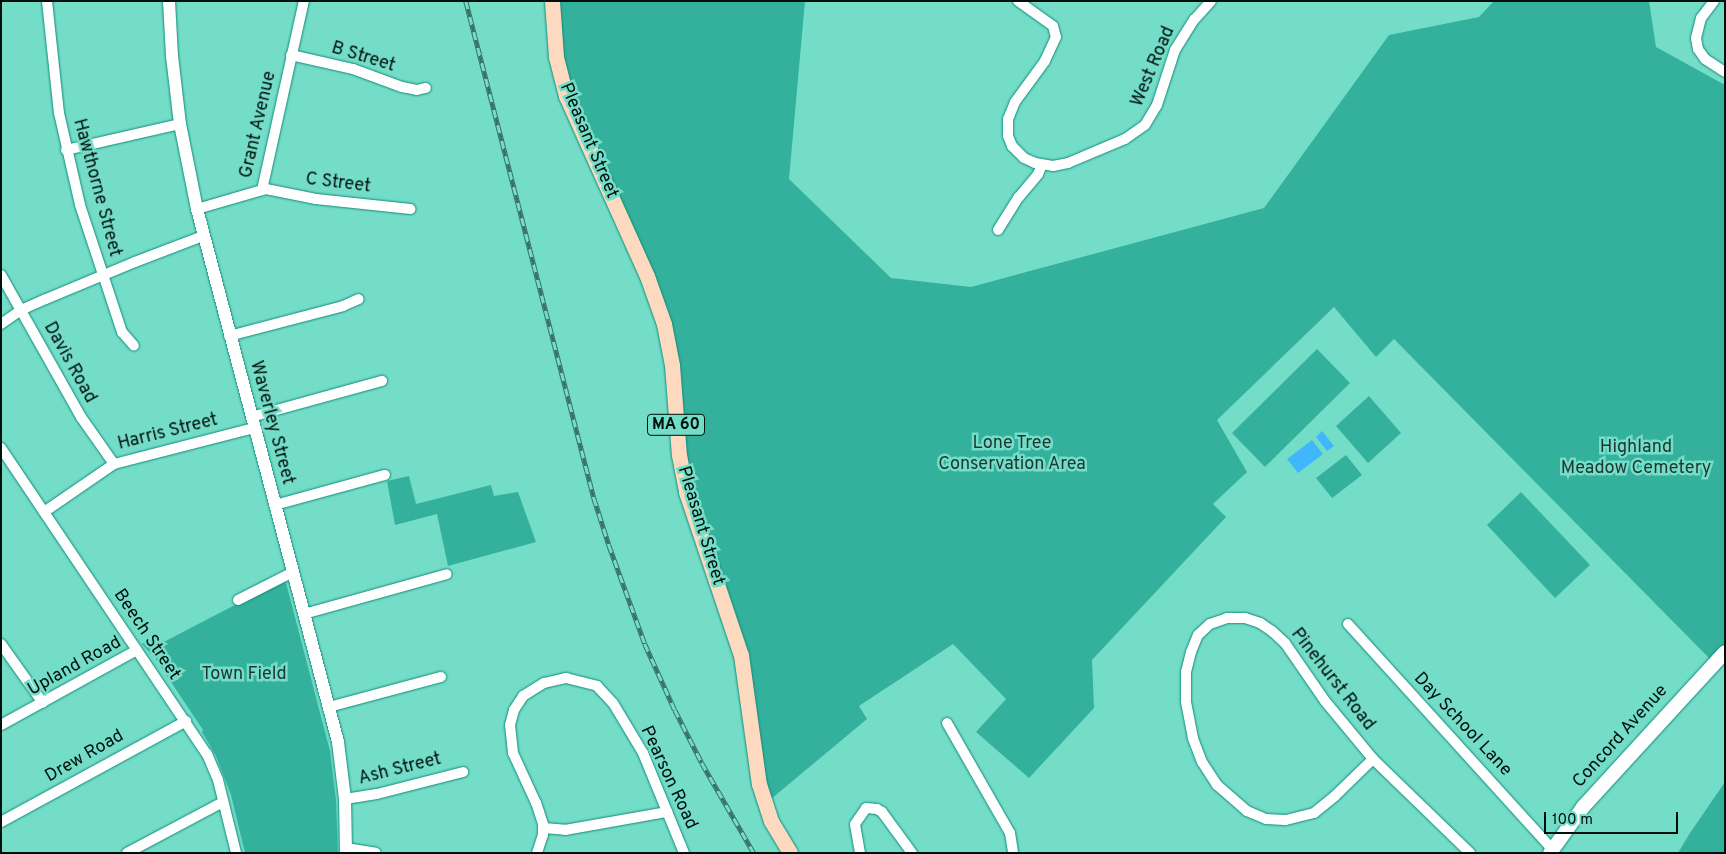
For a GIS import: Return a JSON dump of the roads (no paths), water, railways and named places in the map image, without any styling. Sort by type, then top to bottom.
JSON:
[{"type":"main road","name":"Pleasant Street","points":[[552,1],[556,57],[566,96],[647,276],[664,324],[672,365],[679,455],[686,492],[741,655],[759,784],[772,821],[790,853]]},
{"type":"main road","name":"Concord Avenue","points":[[1551,851],[1583,807],[1725,652]]},
{"type":"street","name":"Hawthorne Street","points":[[47,1],[54,77],[66,150],[80,205],[102,277],[122,332],[134,346]]},
{"type":"street","name":"Waverley Street","points":[[169,1],[172,56],[180,124],[197,209],[229,336],[329,708],[340,756],[345,799],[346,851]]},
{"type":"street","name":"Grant Avenue","points":[[197,209],[262,190],[304,1]]},
{"type":"street","points":[[998,230],[1019,197],[1038,174],[1042,165],[1029,161],[1016,151],[1008,136],[1007,125],[1014,102],[1045,61],[1056,33],[1051,24],[1028,10],[1018,1]]},
{"type":"street","name":"West Road","points":[[1042,165],[1058,166],[1068,163],[1131,136],[1152,116],[1173,56],[1182,38],[1197,14],[1211,1]]},
{"type":"street","points":[[1714,1],[1701,18],[1696,38],[1704,59],[1725,72]]},
{"type":"street","name":"B Street","points":[[291,55],[353,69],[402,87],[417,90],[426,88]]},
{"type":"street","points":[[66,150],[180,124]]},
{"type":"street","name":"C Street","points":[[262,190],[316,199],[410,209]]},
{"type":"street","points":[[1,324],[21,310],[204,236]]},
{"type":"street","name":"Davis Road","points":[[1,275],[82,417],[114,464]]},
{"type":"street","points":[[229,336],[343,306],[359,299]]},
{"type":"street","name":"Harris Street","points":[[44,512],[114,464],[382,381]]},
{"type":"street","name":"Beech Street","points":[[1,448],[207,754],[218,780],[236,853]]},
{"type":"street","points":[[275,505],[385,474]]},
{"type":"street","points":[[238,600],[293,572]]},
{"type":"street","points":[[304,614],[447,574]]},
{"type":"street","name":"Pinehurst Road","points":[[1373,758],[1335,796],[1314,813],[1285,820],[1266,819],[1247,811],[1217,785],[1202,762],[1193,738],[1186,701],[1186,672],[1190,652],[1198,635],[1210,624],[1227,618],[1245,618],[1260,623],[1272,631],[1285,643],[1325,701],[1373,758],[1470,853]]},
{"type":"street","name":"Day School Lane","points":[[1348,624],[1551,851]]},
{"type":"street","points":[[1,644],[44,703]]},
{"type":"street","name":"Upland Road","points":[[1,724],[44,703],[137,650]]},
{"type":"street","points":[[329,708],[441,677]]},
{"type":"street","name":"Pearson Road","points":[[544,828],[540,812],[510,743],[510,725],[518,703],[530,691],[552,680],[566,678],[578,680],[597,686],[605,693],[643,753],[684,853]]},
{"type":"street","name":"Drew Road","points":[[1,822],[186,721]]},
{"type":"street","points":[[947,723],[1010,833],[1013,853]]},
{"type":"street","name":"Ash Street","points":[[345,799],[377,794],[463,772]]},
{"type":"street","points":[[127,853],[223,802]]},
{"type":"street","points":[[860,853],[855,824],[866,808],[877,809],[882,812],[912,853]]},
{"type":"street","points":[[537,853],[544,828],[565,830],[667,812]]},
{"type":"street","points":[[346,851],[376,853]]},
{"type":"water","points":[[1322,431],[1334,446],[1327,451],[1316,437]]},
{"type":"water","points":[[1312,440],[1323,454],[1298,473],[1287,459]]},
{"type":"railway","points":[[466,1],[594,498],[609,545],[645,644],[675,710],[702,763],[754,853]]},
{"type":"park label","name":"Lone Tree Conservation Area","points":[[1012,455]]},
{"type":"park label","name":"Highland Meadow Cemetery","points":[[1636,459]]},
{"type":"park label","name":"Town Field","points":[[244,675]]}]
